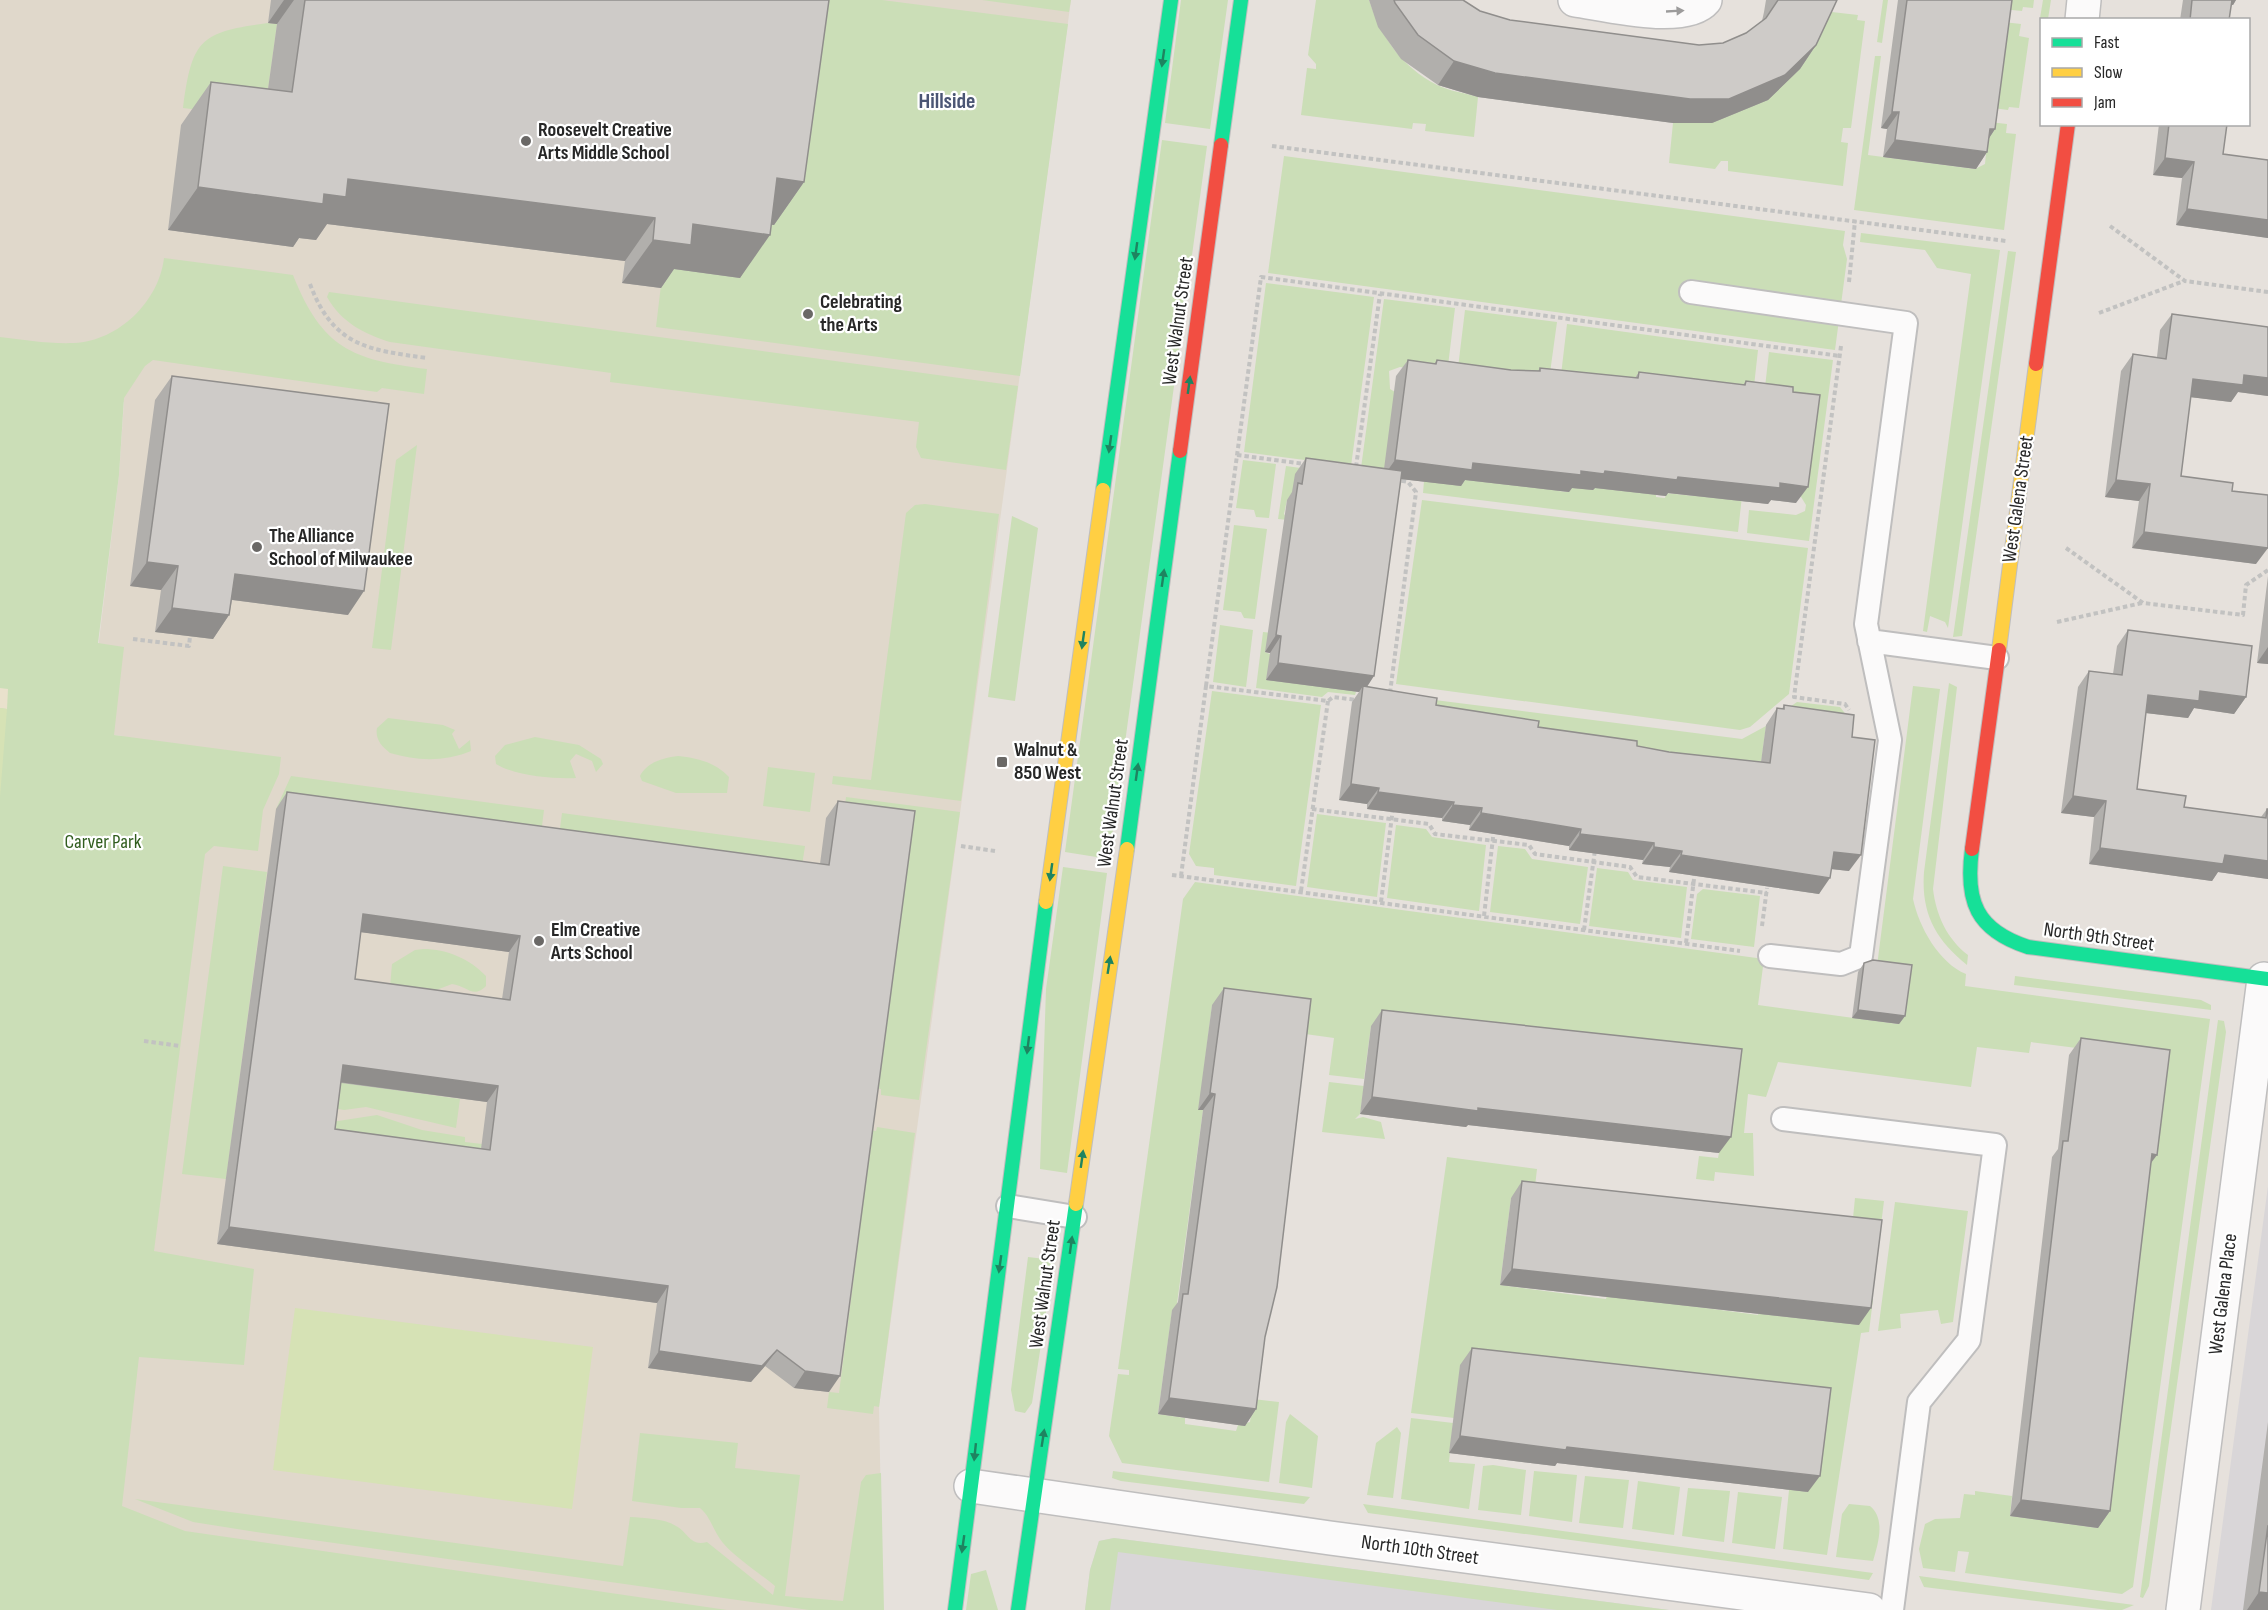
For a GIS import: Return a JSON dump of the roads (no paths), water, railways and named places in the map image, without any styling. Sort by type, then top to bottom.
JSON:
[{"type":"main road","points":[[954,1610],[1051,870],[1171,0]]},
{"type":"main road","name":"West Walnut Street","points":[[1018,1610],[1032,1496],[1075,1217],[1241,0]]},
{"type":"main road","name":"West Galena Street","points":[[1969,874],[2068,126]]},
{"type":"main road","name":"North 9th Street","points":[[1969,874],[1971,897],[1981,921],[2002,939],[2028,947],[2266,979]]},
{"type":"street","points":[[1575,0],[1666,12],[1684,11],[1700,6],[1705,0]]},
{"type":"street","points":[[2082,18],[2084,0]]},
{"type":"street","name":"West Galena Place","points":[[2183,1610],[2266,979]]},
{"type":"street","name":"North 10th Street","points":[[971,1486],[1869,1610]]},
{"type":"lane","points":[[1691,292],[1906,323],[1866,624],[1890,740],[1861,956],[1841,964],[1759,954]]},
{"type":"lane","points":[[1869,641],[1997,658]]},
{"type":"lane","points":[[1782,1119],[1995,1145],[1969,1340],[1919,1402],[1892,1610]]},
{"type":"lane","points":[[1008,1206],[1075,1217]]},
{"type":"place","name":"Roosevelt Creative Arts Middle School","points":[[526,141]]},
{"type":"place","name":"Celebrating the Arts","points":[[808,314]]},
{"type":"place","name":"The Alliance School of Milwaukee","points":[[257,547]]},
{"type":"place","name":"Walnut & 850 West","points":[[1002,762]]},
{"type":"place","name":"Elm Creative Arts School","points":[[539,941]]},
{"type":"district","name":"Hillside","points":[[947,101]]},
{"type":"park label","name":"Carver Park","points":[[103,842]]}]
